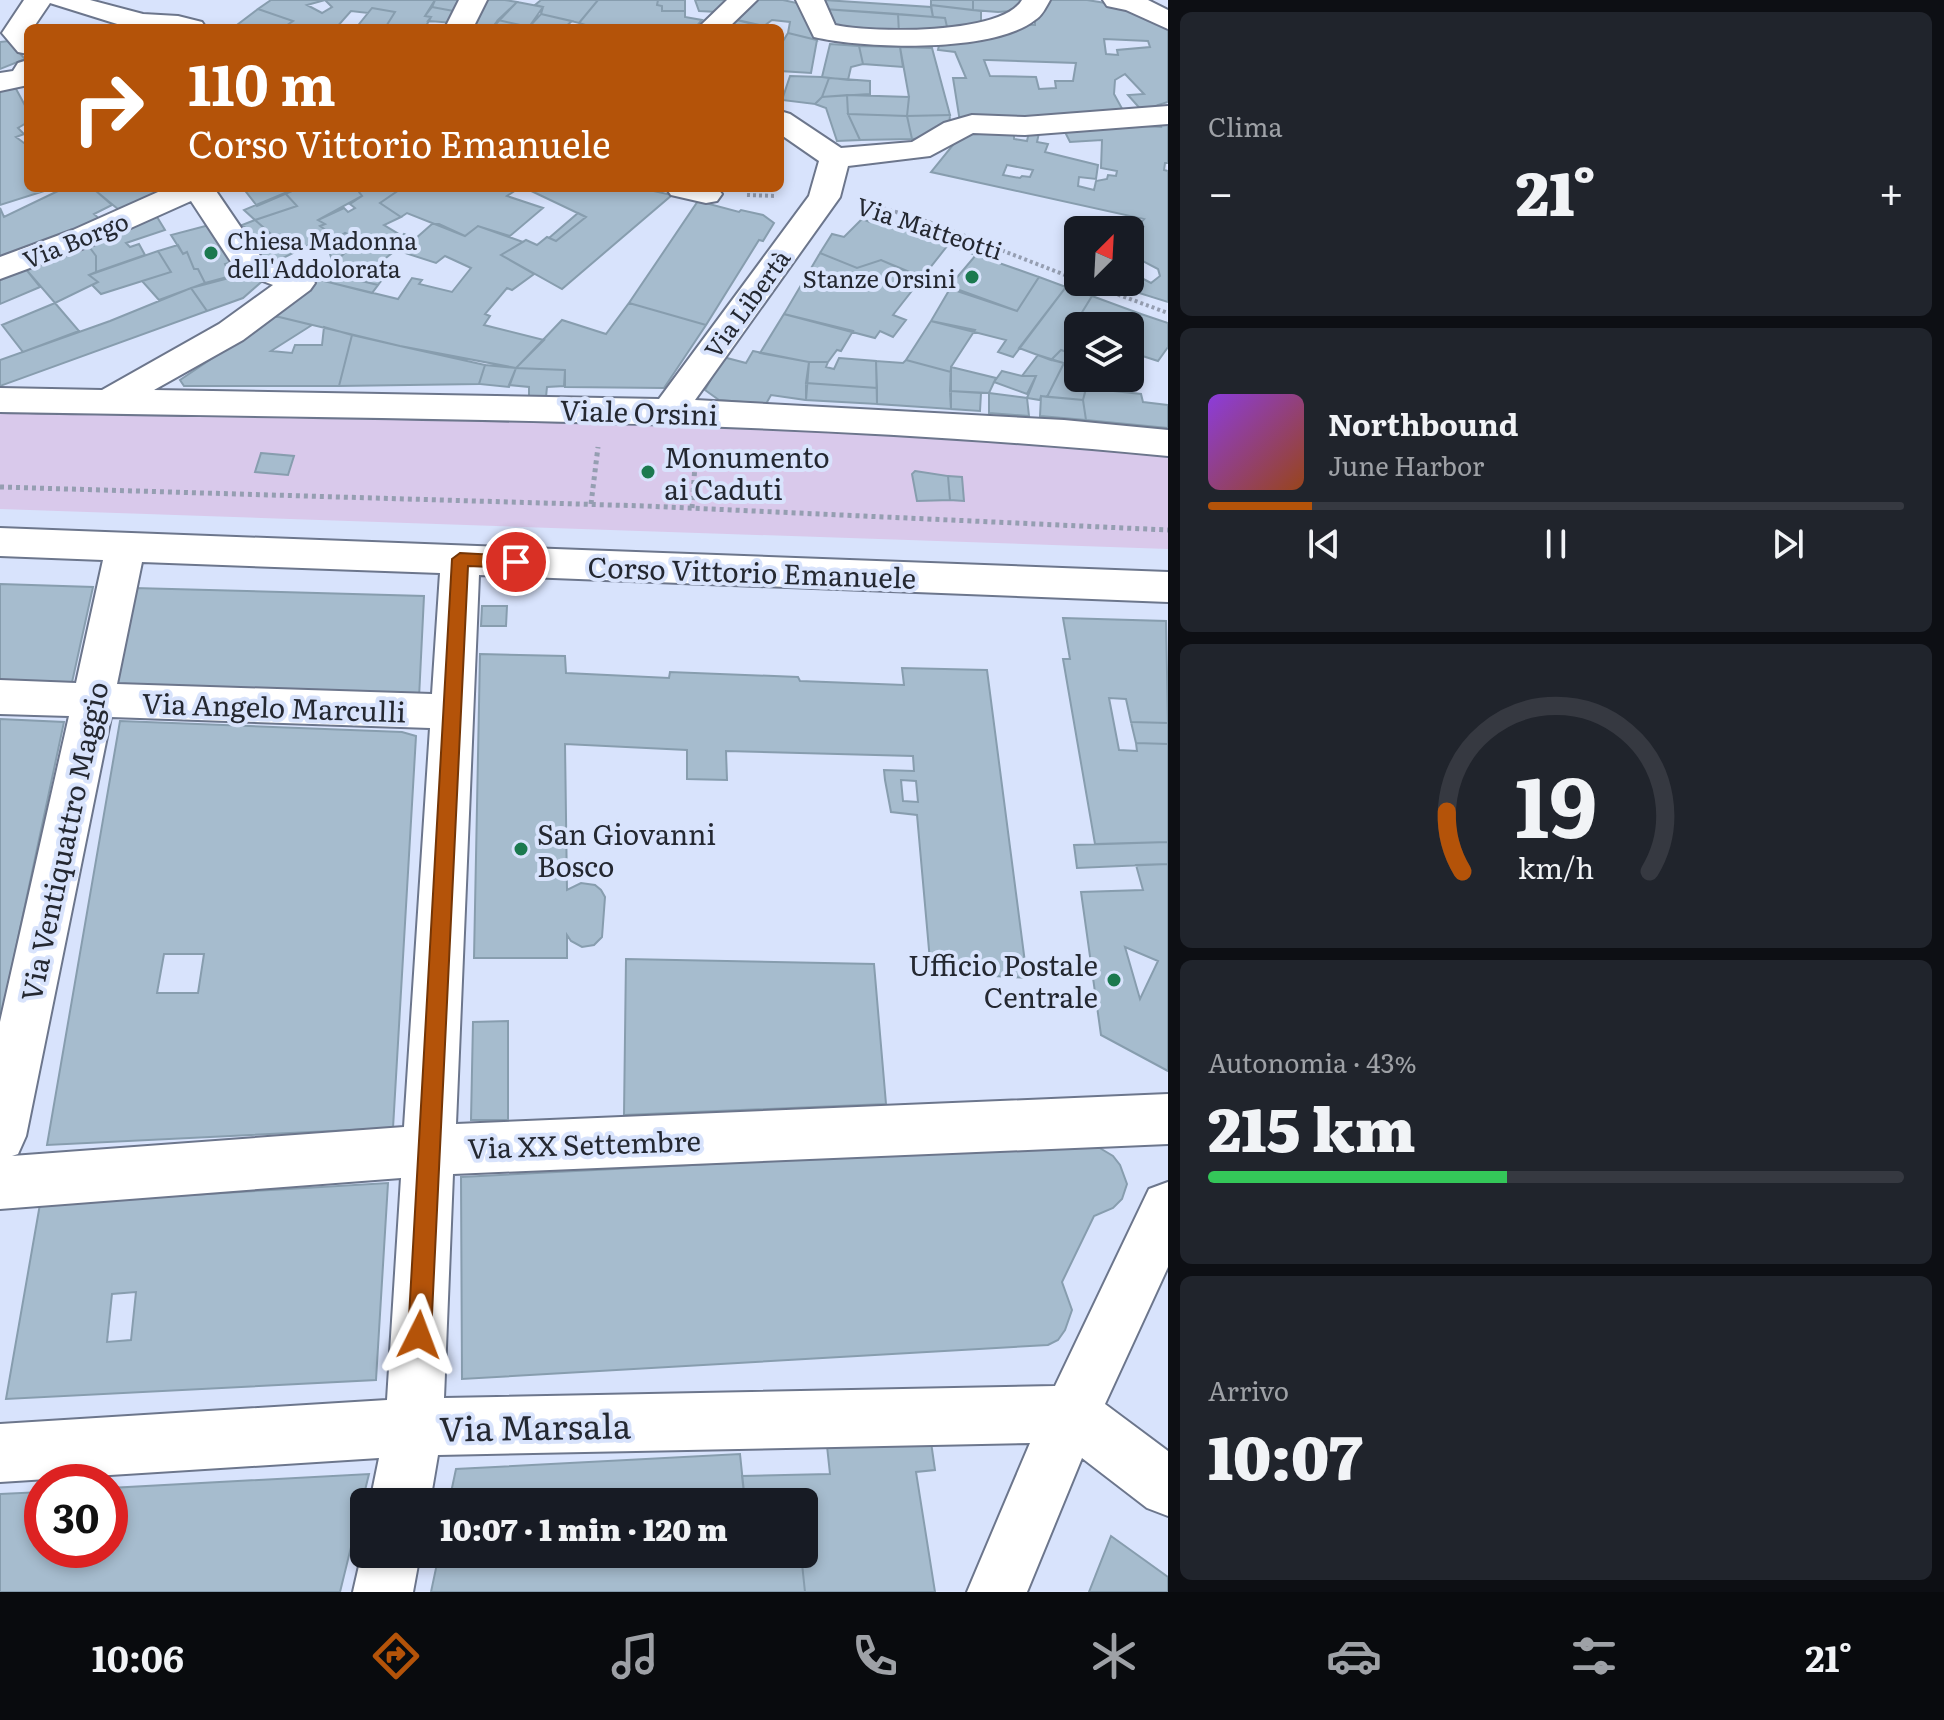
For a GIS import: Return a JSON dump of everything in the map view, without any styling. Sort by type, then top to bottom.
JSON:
[{"type":"street","points":[[15,37],[38,0]]},
{"type":"street","points":[[61,0],[182,24]]},
{"type":"street","points":[[461,24],[473,0]]},
{"type":"street","points":[[716,24],[743,0]]},
{"type":"street","points":[[810,0],[824,31],[840,37],[894,38],[997,27],[1028,14],[1036,0]]},
{"type":"street","points":[[1117,0],[1135,4],[1168,21]]},
{"type":"street","points":[[784,123],[835,158],[919,150],[955,129],[972,124],[1025,126],[1168,115]]},
{"type":"street","points":[[824,197],[835,158]]},
{"type":"street","name":"Via Borgo","points":[[0,269],[186,192]]},
{"type":"street","name":"Viale Orsini","points":[[109,400],[231,332],[298,283],[249,264],[199,192]]},
{"type":"street","name":"Via Libertà","points":[[669,411],[824,197]]},
{"type":"street","name":"Viale Orsini","points":[[0,400],[669,411],[1034,431],[1168,443]]},
{"type":"street","name":"Corso Vittorio Emanuele","points":[[0,542],[1168,587]]},
{"type":"street","name":"Via Ventiquattro Maggio","points":[[0,1136],[126,546]]},
{"type":"street","points":[[403,1488],[414,1427],[460,559]]},
{"type":"street","name":"Via Angelo Marculli","points":[[0,697],[452,712]]},
{"type":"street","name":"Via XX Settembre","points":[[0,1183],[430,1150],[1168,1119]]},
{"type":"street","points":[[997,1592],[1071,1414],[1168,1208]]},
{"type":"street","points":[[1071,1414],[1168,1487]]},
{"type":"street","name":"Via Marsala","points":[[0,1453],[414,1427],[1071,1414]]},
{"type":"street","points":[[383,1592],[387,1568]]},
{"type":"path","name":"Via Matteotti","points":[[716,192],[824,197],[883,207],[1064,275]]},
{"type":"path","points":[[1122,296],[1168,313]]},
{"type":"path","points":[[591,504],[599,438]]},
{"type":"path","points":[[692,508],[697,442]]},
{"type":"path","points":[[0,487],[591,504],[1168,530]]},
{"type":"shaded area","points":[[0,411],[647,413],[1168,452],[1168,549],[0,509]]},
{"type":"building","points":[[271,0],[325,0],[435,0],[425,16],[431,17],[427,24],[388,24],[395,12],[372,8],[368,13],[351,11],[340,24],[289,24],[293,21],[258,9]],"holes":[[[325,0],[332,7],[322,13],[307,5]]]},
{"type":"building","points":[[435,0],[465,0],[459,12],[432,7]]},
{"type":"building","points":[[480,0],[517,2],[496,24],[473,24]]},
{"type":"building","points":[[541,0],[598,0],[579,23],[541,14],[543,7],[535,5]]},
{"type":"building","points":[[598,0],[658,0],[657,5],[662,6],[662,11],[685,11],[685,17],[702,20],[698,24],[579,23]]},
{"type":"building","points":[[658,0],[685,0],[685,11],[662,11],[662,6],[657,5]]},
{"type":"building","points":[[695,0],[731,0],[718,12],[699,11]]},
{"type":"building","points":[[753,0],[783,0],[806,5],[817,40],[788,33],[790,22],[772,20],[767,24],[755,24],[733,19]]},
{"type":"building","points":[[824,0],[931,7],[933,17],[824,9]]},
{"type":"building","points":[[931,0],[973,0],[973,10],[931,5]]},
{"type":"building","points":[[973,0],[1030,0],[1026,10],[998,12],[973,10]]},
{"type":"building","points":[[1047,0],[1087,0],[1118,5],[1168,27],[1168,102],[1158,105],[1161,109],[1143,112],[1128,95],[1144,94],[1125,74],[1115,80],[1114,94],[1125,114],[960,122],[953,78],[966,78],[955,52],[938,50],[939,45],[1017,24],[1035,25],[1035,17],[1039,18]],"holes":[[[1104,39],[1148,41],[1150,47],[1117,50],[1118,55],[1106,54]],[[984,60],[988,60],[1076,63],[1073,81],[1055,81],[1056,88],[1039,89],[1036,77],[990,76]]]},
{"type":"building","points":[[517,2],[543,7],[531,24],[498,20]]},
{"type":"building","points":[[931,5],[981,11],[981,23],[947,27],[945,18],[933,17]]},
{"type":"building","points":[[432,7],[459,12],[454,23],[428,21],[431,17],[425,16]]},
{"type":"building","points":[[372,8],[395,12],[388,24],[359,24]]},
{"type":"building","points":[[258,9],[293,21],[289,24],[238,24]]},
{"type":"building","points":[[824,9],[898,14],[899,33],[830,28]]},
{"type":"building","points":[[541,14],[572,21],[569,24],[532,24]]},
{"type":"building","points":[[898,14],[945,18],[947,27],[899,33]]},
{"type":"building","points":[[733,19],[752,24],[729,24]]},
{"type":"building","points":[[498,20],[516,24],[495,24]]},
{"type":"building","points":[[788,33],[817,40],[811,73],[784,71],[784,40]]},
{"type":"building","points":[[9,41],[24,59],[0,69],[0,42]]},
{"type":"building","points":[[830,44],[859,46],[863,64],[851,67],[848,80],[822,77]]},
{"type":"building","points":[[859,46],[900,47],[903,67],[863,64]]},
{"type":"building","points":[[900,47],[932,48],[950,115],[907,116],[909,97]]},
{"type":"building","points":[[790,76],[829,78],[822,97],[815,104],[784,100]]},
{"type":"building","points":[[829,78],[870,81],[870,94],[822,97]]},
{"type":"building","points":[[15,87],[24,104],[24,124],[18,128],[24,134],[16,137],[24,143],[24,192],[41,192],[0,205],[0,90]]},
{"type":"building","points":[[847,95],[848,114],[860,140],[837,141],[826,108],[815,104],[822,97]]},
{"type":"building","points":[[847,95],[909,97],[907,116],[848,114]]},
{"type":"building","points":[[848,114],[907,116],[912,139],[860,140]]},
{"type":"building","points":[[950,115],[949,127],[927,138],[912,139],[907,116]]},
{"type":"building","points":[[1158,119],[1168,120],[1168,163],[1165,163],[1164,170],[1168,171],[1168,302],[1144,294],[1144,279],[1151,283],[1160,276],[1158,269],[1144,262],[1144,216],[1130,216],[931,172],[965,130],[1014,134],[1014,139],[1027,141],[1029,132],[1039,133],[1037,142],[1048,144],[1045,152],[1098,165],[1096,179],[1079,177],[1078,186],[1094,190],[1096,181],[1107,179],[1108,175],[1116,176],[1117,171],[1101,168],[1102,140],[1070,142],[1065,132],[1118,125],[1161,127]],"holes":[[[1007,165],[1033,170],[1030,177],[1020,178],[1003,175]]]},
{"type":"building","points":[[56,192],[97,192],[112,205],[94,214],[105,224],[0,258],[0,208],[4,217]]},
{"type":"building","points":[[97,192],[176,192],[124,214]]},
{"type":"building","points":[[246,192],[290,192],[257,206]]},
{"type":"building","points":[[359,192],[362,196],[318,220],[325,224],[320,226],[331,234],[293,253],[255,220],[297,206],[285,193]]},
{"type":"building","points":[[359,192],[396,192],[380,203],[401,217],[384,225],[402,236],[396,250],[373,268],[386,275],[378,285],[324,272],[347,251],[339,248],[354,237],[345,233],[327,245],[317,240],[331,234],[320,226],[325,224],[318,220],[344,208],[348,212],[355,208],[350,204],[362,196]]},
{"type":"building","points":[[396,192],[513,192],[507,196],[543,208],[510,236],[478,226],[465,236],[407,213],[401,217],[380,203]]},
{"type":"building","points":[[533,192],[658,192],[672,195],[562,289],[501,255],[526,240],[537,245],[547,237],[556,241],[586,217]]},
{"type":"building","points":[[285,193],[297,206],[255,220],[244,210]]},
{"type":"building","points":[[698,201],[763,215],[774,223],[763,241],[759,240],[706,325],[629,303]]},
{"type":"building","points":[[154,212],[165,230],[126,243],[130,247],[139,244],[145,255],[96,272],[96,256],[85,241]]},
{"type":"building","points":[[578,213],[586,217],[556,241],[549,238]]},
{"type":"building","points":[[862,219],[870,222],[874,219],[1039,277],[1017,311],[948,288],[881,260],[857,268],[820,253],[832,234],[844,237]]},
{"type":"building","points":[[255,220],[293,253],[275,262],[282,265],[279,269],[257,265],[235,232],[247,229],[242,225]]},
{"type":"building","name":"Chiesa Madonna dell'Addolorata","points":[[217,223],[234,261],[225,264],[231,276],[205,283],[198,269],[194,269],[187,252],[183,254],[171,235]]},
{"type":"building","points":[[432,224],[465,236],[478,226],[523,242],[501,255],[534,274],[512,290],[507,288],[485,314],[490,316],[484,325],[544,340],[516,368],[400,346],[275,316],[316,279],[398,299],[412,278],[422,280],[419,284],[452,292],[471,268],[445,256],[436,263],[396,250],[404,234],[415,239]]},
{"type":"building","points":[[345,233],[354,237],[339,248],[347,251],[333,263],[327,245]]},
{"type":"building","points":[[85,241],[96,256],[96,272],[89,275],[98,282],[55,303],[24,267]]},
{"type":"building","points":[[178,245],[183,254],[187,252],[194,269],[198,269],[205,283],[159,300],[142,281],[171,272],[158,251]]},
{"type":"building","points":[[948,245],[976,255],[948,288],[922,278]]},
{"type":"building","points":[[158,251],[171,272],[101,294],[92,285],[98,282],[89,275]]},
{"type":"building","points":[[820,253],[857,268],[881,260],[922,278],[893,315],[906,320],[893,337],[880,331],[875,338],[784,314]]},
{"type":"building","points":[[24,267],[40,287],[0,304],[0,278]]},
{"type":"building","points":[[324,272],[378,285],[372,293],[316,279]]},
{"type":"building","points":[[248,273],[266,278],[243,298],[207,311],[191,288]]},
{"type":"building","points":[[1039,277],[1064,286],[1013,357],[998,352],[1006,340],[931,321],[951,287],[1017,311]]},
{"type":"building","points":[[191,288],[207,311],[0,386],[0,360]]},
{"type":"building","points":[[1064,290],[1064,296],[1092,296],[1082,312],[1064,312],[1064,351],[1061,350],[1051,360],[1019,348]]},
{"type":"building","points":[[1092,296],[1136,312],[1082,312]]},
{"type":"building","points":[[55,303],[79,331],[23,352],[2,325]]},
{"type":"building","points":[[629,303],[706,325],[664,388],[565,387],[565,370],[516,368],[562,320],[606,334]]},
{"type":"building","points":[[784,314],[853,331],[841,351],[837,350],[828,362],[809,362],[760,353]]},
{"type":"building","points":[[1144,315],[1168,323],[1168,347],[1158,361],[1144,356]]},
{"type":"building","points":[[275,316],[312,325],[271,351],[292,353],[295,345],[322,345],[324,327],[352,335],[339,386],[184,386],[180,380]]},
{"type":"building","points":[[931,321],[975,330],[951,367],[951,372],[906,360]]},
{"type":"building","points":[[352,335],[485,365],[479,384],[339,386]]},
{"type":"building","points":[[1061,350],[1064,351],[1064,363],[1051,360]]},
{"type":"building","points":[[753,351],[809,362],[806,400],[771,395],[766,404],[719,400],[705,390],[723,357],[746,363]]},
{"type":"building","points":[[1038,355],[1064,363],[1047,397],[1041,396],[1040,400],[1027,398],[1036,376],[1022,376]]},
{"type":"building","points":[[839,358],[876,361],[877,388],[806,383],[809,362],[828,362],[826,367],[834,369]]},
{"type":"building","points":[[906,360],[951,372],[951,409],[877,404],[876,361],[903,363]]},
{"type":"building","points":[[1064,363],[1064,392],[1085,392],[1083,400],[1047,397]]},
{"type":"building","points":[[485,365],[516,368],[509,387],[479,384]]},
{"type":"building","points":[[951,367],[996,378],[989,393],[950,391]]},
{"type":"building","points":[[516,368],[565,370],[564,386],[547,387],[546,397],[529,397],[529,387],[509,385]]},
{"type":"building","points":[[1002,371],[1036,376],[1027,394],[994,382]]},
{"type":"building","points":[[806,383],[877,388],[877,404],[806,400]]},
{"type":"building","points":[[950,391],[981,393],[980,411],[951,409]]},
{"type":"building","points":[[1085,392],[1141,394],[1143,402],[1168,405],[1168,428],[1086,420]]},
{"type":"building","points":[[989,393],[1027,398],[1029,416],[989,413]]},
{"type":"building","points":[[1041,396],[1083,400],[1086,420],[1040,416]]},
{"type":"building","points":[[261,453],[294,456],[288,475],[255,472]]},
{"type":"building","points":[[915,471],[948,476],[950,500],[917,501],[912,474]]},
{"type":"building","points":[[948,476],[962,477],[964,501],[950,500]]},
{"type":"building","points":[[0,584],[93,587],[71,687],[0,683]]},
{"type":"building","points":[[134,588],[424,596],[419,698],[112,688]]},
{"type":"building","points":[[482,606],[507,606],[506,626],[481,626]]},
{"type":"building","points":[[1063,618],[1166,621],[1168,723],[1131,722],[1126,699],[1109,698],[1119,750],[1137,751],[1136,743],[1168,744],[1168,842],[1095,844],[1063,659],[1070,659]]},
{"type":"building","name":"San Giovanni Bosco","points":[[480,654],[565,656],[566,673],[669,678],[670,672],[904,685],[902,668],[987,670],[1027,978],[931,972],[917,815],[891,812],[884,770],[914,771],[913,756],[726,751],[727,780],[687,779],[687,750],[565,744],[567,890],[581,883],[595,885],[601,890],[605,897],[602,937],[594,945],[582,947],[567,935],[567,958],[474,958]],"holes":[[[901,780],[916,781],[918,802],[903,801]]]},
{"type":"building","points":[[0,719],[64,722],[0,1023]]},
{"type":"building","points":[[120,721],[402,732],[416,736],[393,1128],[47,1145]],"holes":[[[164,954],[204,954],[198,993],[157,993]]]},
{"type":"building","points":[[1131,722],[1168,723],[1168,744],[1136,743]]},
{"type":"building","points":[[1168,842],[1168,864],[1077,868],[1074,845]]},
{"type":"building","name":"Ufficio Postale Centrale","points":[[1168,864],[1168,1071],[1101,1035],[1081,892],[1143,890],[1136,865]],"holes":[[[1125,947],[1158,961],[1140,999]]]},
{"type":"building","points":[[626,959],[874,964],[886,1104],[624,1115]]},
{"type":"building","points":[[508,1021],[508,1120],[471,1120],[473,1022]]},
{"type":"building","points":[[1093,1144],[1113,1156],[1127,1184],[1122,1199],[1113,1208],[1094,1216],[1062,1282],[1072,1310],[1065,1330],[1058,1340],[1048,1345],[462,1379],[461,1177]]},
{"type":"building","points":[[388,1183],[376,1380],[6,1399],[40,1204]],"holes":[[[136,1292],[131,1340],[107,1342],[112,1294]]]},
{"type":"building","points":[[931,1442],[935,1470],[916,1472],[935,1592],[805,1592],[802,1568],[818,1568],[818,1488],[743,1488],[742,1476],[830,1474],[827,1446]]},
{"type":"building","points":[[740,1454],[744,1488],[452,1488],[456,1469]]},
{"type":"building","points":[[369,1474],[366,1488],[350,1488],[350,1551],[340,1592],[0,1592],[0,1494],[24,1493],[24,1568],[128,1568],[128,1487]]},
{"type":"building","points":[[1111,1536],[1168,1577],[1168,1592],[1089,1592]]},
{"type":"building","points":[[436,1568],[802,1568],[805,1592],[431,1592]]},
{"type":"place","name":"Chiesa Madonna dell'Addolorata","points":[[211,253]]},
{"type":"place","name":"Stanze Orsini","points":[[972,277]]},
{"type":"place","name":"Monumento ai Caduti","points":[[648,472]]},
{"type":"place","name":"San Giovanni Bosco","points":[[521,849]]},
{"type":"place","name":"Ufficio Postale Centrale","points":[[1114,980]]},
{"type":"route","points":[[419,1335],[460,559],[516,562]]}]
